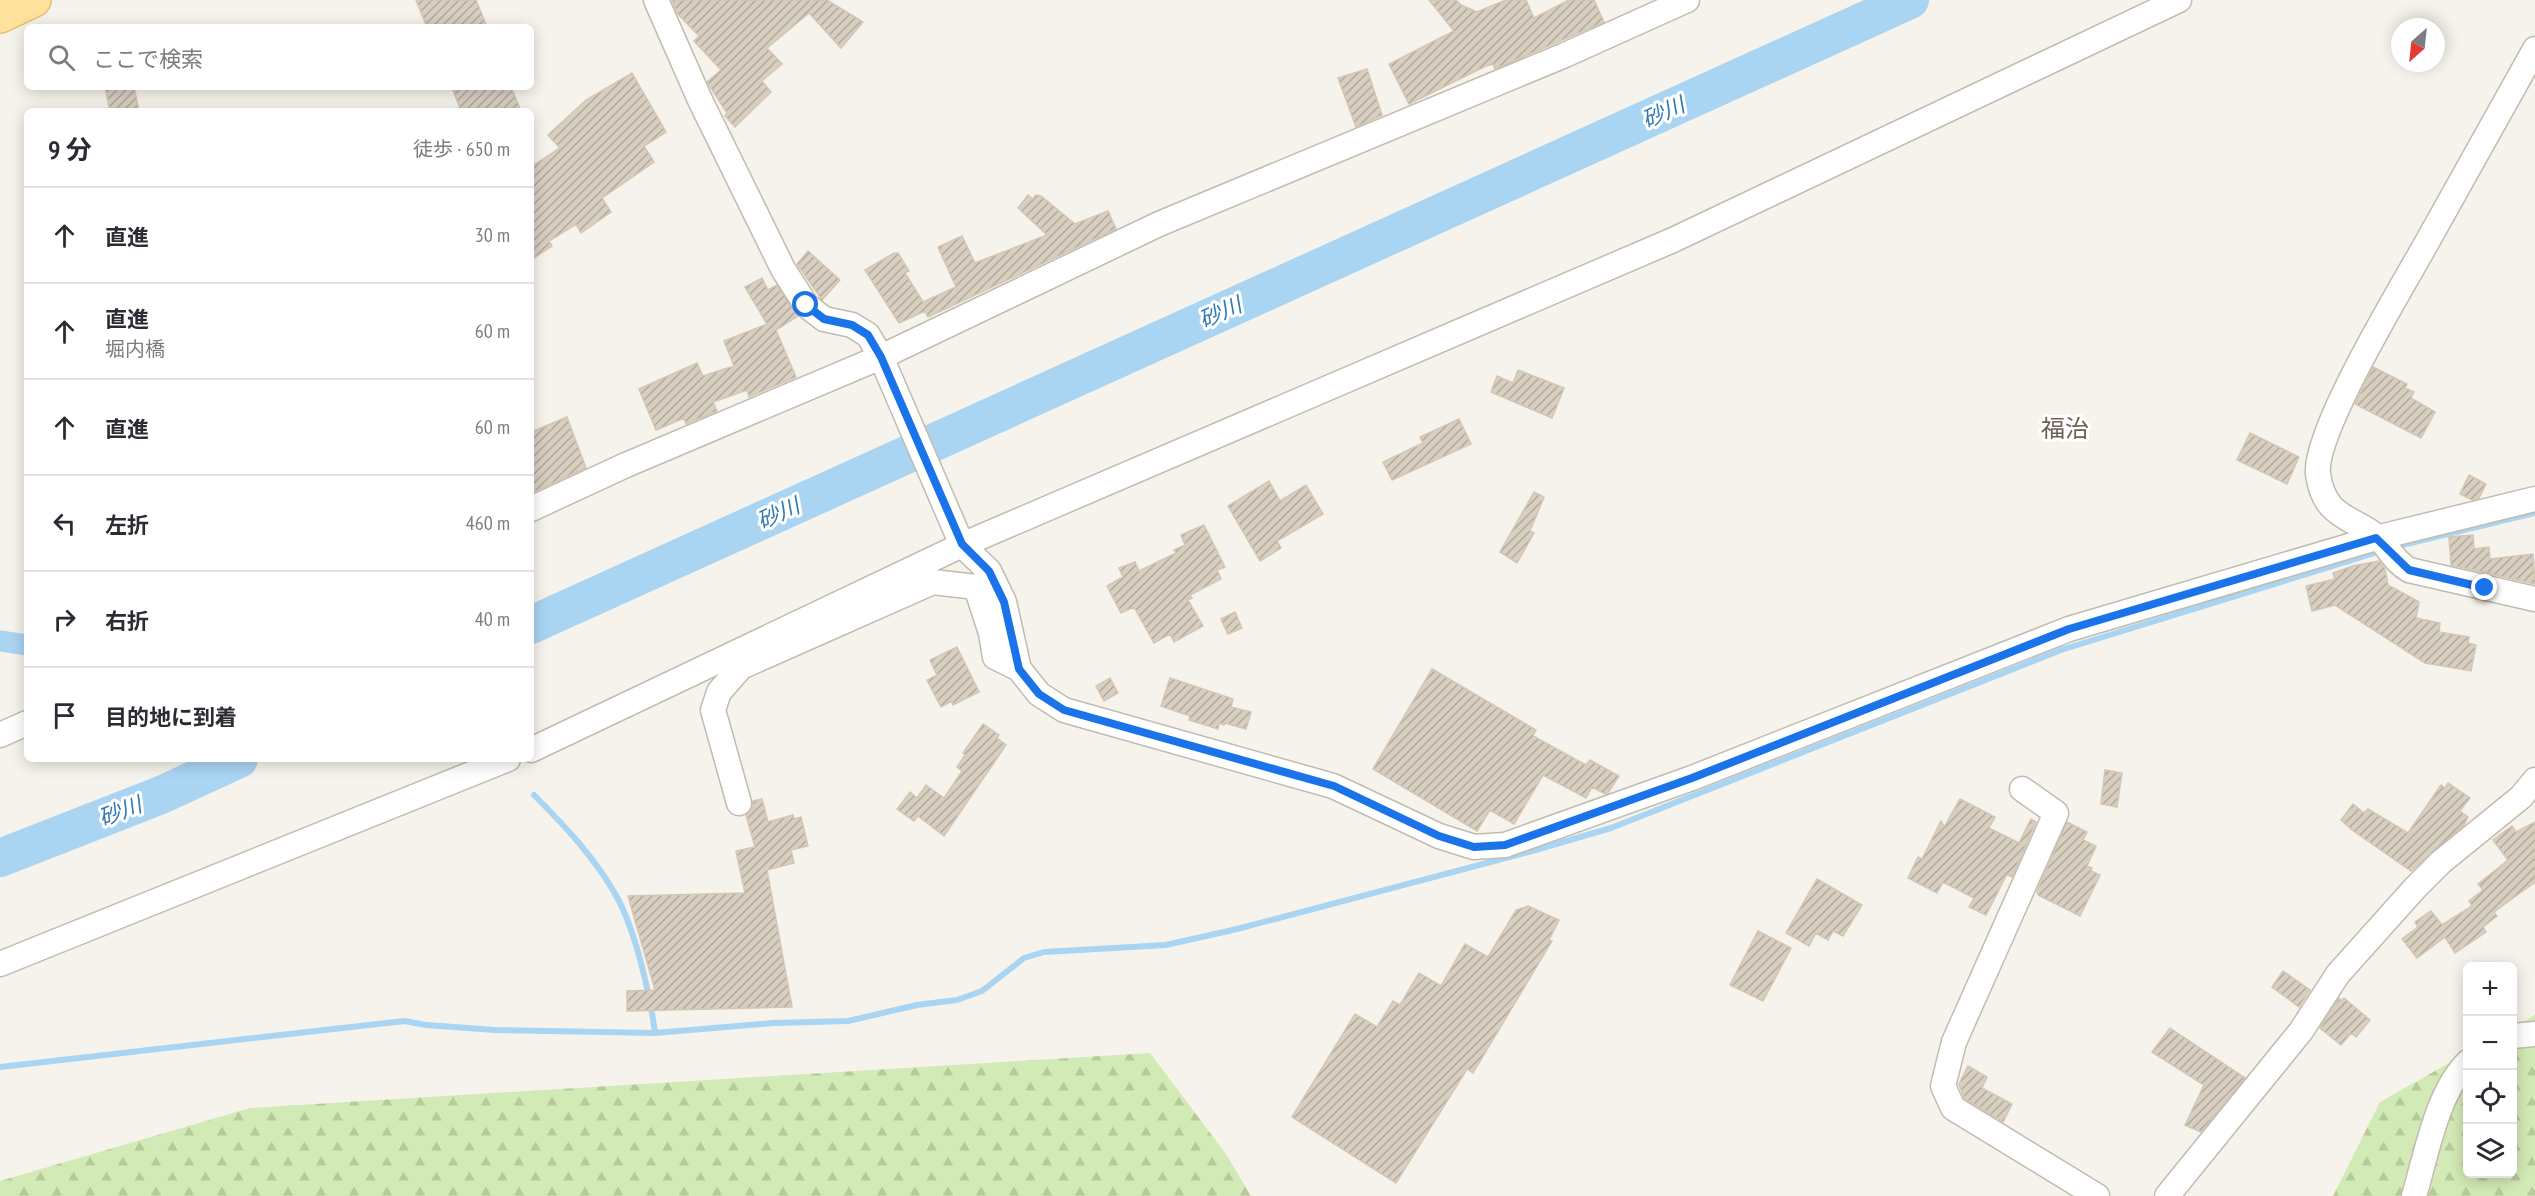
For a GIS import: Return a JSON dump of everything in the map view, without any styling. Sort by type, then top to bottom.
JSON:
[{"type":"main road","points":[[0,16],[34,0]]},
{"type":"street","points":[[656,0],[700,100],[783,269],[806,305],[824,319],[852,325],[868,335],[881,357],[959,536],[989,571],[1004,602],[1019,669]]},
{"type":"street","points":[[534,508],[626,465],[881,357],[1160,224],[1565,55],[1687,0]]},
{"type":"street","points":[[534,748],[959,536],[1673,240],[2179,0]]},
{"type":"street","points":[[2535,49],[2363,357],[2322,444],[2318,472],[2323,496],[2340,516],[2383,546],[2409,570],[2535,599]]},
{"type":"street","points":[[739,802],[713,710],[719,692],[741,667],[933,582],[976,587],[991,633],[995,657],[1019,669],[1039,694],[1064,710],[1334,786],[1439,836],[1474,847],[1505,845],[1692,778],[2069,629],[2383,546],[2535,499]]},
{"type":"street","points":[[0,735],[24,724]]},
{"type":"street","points":[[0,964],[501,762]]},
{"type":"street","points":[[2167,1196],[2301,1031],[2338,974],[2376,931],[2441,862],[2521,797],[2535,780]]},
{"type":"street","points":[[2022,789],[2056,813],[1954,1042],[1943,1086],[1953,1108],[2097,1196]]},
{"type":"street","points":[[2517,1036],[2535,1034]]},
{"type":"street","points":[[2414,1196],[2438,1113],[2463,1067]]},
{"type":"green space","points":[[2535,1015],[2535,1196],[2333,1196],[2380,1102],[2463,1055],[2463,1178],[2517,1178],[2517,1026]]},
{"type":"green space","points":[[1150,1053],[1226,1154],[1251,1196],[0,1196],[0,1181],[250,1108]]},
{"type":"building","points":[[416,0],[476,0],[486,24],[426,24]]},
{"type":"building","points":[[672,0],[827,0],[863,22],[841,48],[809,13],[767,48],[782,64],[762,81],[771,92],[735,127],[725,116],[727,113],[707,82],[721,70],[694,41],[699,36],[677,13]]},
{"type":"building","points":[[1429,0],[1456,0],[1461,5],[1477,12],[1506,0],[1526,0],[1534,18],[1569,0],[1594,0],[1604,22],[1495,69],[1493,64],[1486,66],[1409,104],[1389,64],[1454,31]]},
{"type":"building","points":[[1367,69],[1382,115],[1356,127],[1338,78]]},
{"type":"building","points":[[632,73],[666,132],[644,146],[654,162],[602,198],[611,212],[581,233],[576,224],[549,241],[552,246],[534,258],[534,165],[560,148],[548,135],[586,100]]},
{"type":"building","points":[[106,90],[135,90],[138,108],[109,108]]},
{"type":"building","points":[[453,90],[512,90],[520,108],[460,108]]},
{"type":"building","points":[[1028,195],[1033,199],[1036,195],[1041,196],[1075,224],[1108,211],[1116,229],[928,317],[925,311],[899,323],[865,270],[894,253],[898,253],[909,271],[905,273],[923,302],[956,287],[938,247],[962,236],[975,263],[1047,235],[1018,208]]},
{"type":"building","points":[[808,251],[840,280],[822,300],[797,264]]},
{"type":"building","points":[[762,278],[768,290],[777,285],[798,316],[776,330],[796,377],[749,397],[747,390],[713,402],[717,411],[686,424],[684,418],[656,430],[639,389],[697,363],[703,376],[734,366],[724,341],[767,324],[745,287]]},
{"type":"building","points":[[2373,367],[2407,384],[2405,388],[2414,392],[2411,398],[2435,412],[2421,438],[2355,404]]},
{"type":"building","points":[[1518,370],[1564,388],[1552,418],[1491,392],[1497,376],[1513,383]]},
{"type":"building","points":[[567,417],[586,468],[534,492],[534,431]]},
{"type":"building","points":[[1459,419],[1471,444],[1392,480],[1383,462],[1423,443],[1420,437]]},
{"type":"building","points":[[2250,433],[2299,457],[2287,484],[2237,460]]},
{"type":"building","points":[[2469,475],[2486,484],[2479,498],[2472,500],[2460,494]]},
{"type":"building","points":[[1269,481],[1280,501],[1306,485],[1323,514],[1277,541],[1281,548],[1260,561],[1228,506]]},
{"type":"building","points":[[1534,492],[1544,497],[1530,531],[1534,533],[1517,563],[1500,552]]},
{"type":"building","points":[[1204,525],[1225,567],[1217,570],[1221,579],[1190,595],[1192,598],[1188,600],[1203,626],[1174,642],[1170,634],[1154,643],[1134,607],[1121,613],[1107,586],[1123,577],[1119,568],[1135,562],[1139,571],[1176,553],[1174,550],[1185,545],[1181,535]]},
{"type":"building","points":[[2473,535],[2474,549],[2489,547],[2490,559],[2533,554],[2535,584],[2451,565],[2449,537]]},
{"type":"building","points":[[2379,561],[2385,569],[2388,585],[2419,602],[2416,618],[2440,623],[2439,632],[2469,637],[2468,643],[2476,645],[2471,671],[2425,663],[2335,605],[2312,611],[2306,586],[2335,579],[2333,573],[2353,566]]},
{"type":"building","points":[[1235,612],[1242,628],[1228,634],[1221,619]]},
{"type":"building","points":[[957,647],[979,692],[953,705],[952,701],[941,707],[927,680],[937,675],[930,660]]},
{"type":"building","points":[[1432,669],[1536,730],[1533,736],[1586,765],[1590,760],[1619,776],[1608,793],[1605,794],[1592,787],[1586,798],[1543,775],[1514,824],[1490,810],[1477,831],[1373,769]]},
{"type":"building","points":[[1110,678],[1118,693],[1104,701],[1096,686]]},
{"type":"building","points":[[1170,678],[1233,699],[1231,707],[1251,712],[1246,729],[1219,723],[1218,729],[1189,720],[1190,716],[1161,706]]},
{"type":"building","points":[[983,724],[999,735],[997,738],[1006,745],[944,836],[918,816],[914,821],[897,809],[910,792],[917,798],[926,785],[944,798],[962,771],[957,767],[965,755],[963,753]]},
{"type":"building","points":[[2105,770],[2122,773],[2117,807],[2101,804]]},
{"type":"building","points":[[2448,783],[2470,798],[2460,811],[2468,817],[2464,825],[2411,871],[2341,820],[2353,804],[2364,813],[2368,809],[2408,833],[2441,785],[2445,788]]},
{"type":"building","points":[[762,799],[768,822],[793,815],[794,819],[801,817],[808,846],[791,850],[794,863],[767,870],[792,1007],[627,1011],[627,991],[655,990],[628,896],[745,893],[736,851],[755,847],[746,815],[753,807],[753,801]]},
{"type":"building","points":[[1960,799],[1995,817],[1989,828],[2019,843],[2031,819],[2036,822],[2012,877],[2007,874],[1986,915],[1969,907],[1974,898],[1943,882],[1937,893],[1908,878],[1918,857],[1922,859],[1941,821],[1944,827]]},
{"type":"building","points":[[2067,822],[2087,832],[2083,840],[2096,846],[2087,866],[2092,868],[2091,871],[2100,875],[2080,916],[2038,895],[2037,891]]},
{"type":"building","points":[[2535,822],[2535,882],[2494,912],[2497,916],[2483,927],[2486,932],[2455,953],[2445,937],[2417,958],[2402,939],[2418,927],[2415,922],[2431,911],[2442,925],[2472,906],[2469,901],[2483,890],[2478,884],[2508,860],[2493,840],[2512,826],[2516,832]]},
{"type":"building","points":[[1817,879],[1862,905],[1843,936],[1833,931],[1828,940],[1816,933],[1809,946],[1786,933]]},
{"type":"building","points":[[1528,906],[1559,920],[1549,940],[1552,941],[1473,1073],[1467,1069],[1396,1183],[1292,1117],[1355,1014],[1377,1027],[1393,1001],[1400,1005],[1419,973],[1441,986],[1465,944],[1488,957],[1516,910]]},
{"type":"building","points":[[1758,931],[1791,948],[1763,1001],[1730,985]]},
{"type":"building","points":[[2283,971],[2310,990],[2299,1007],[2272,987]]},
{"type":"building","points":[[2339,998],[2342,1001],[2344,998],[2370,1020],[2356,1037],[2351,1033],[2341,1045],[2320,1028]]},
{"type":"building","points":[[2170,1028],[2245,1078],[2201,1132],[2185,1125],[2204,1085],[2152,1052]]},
{"type":"building","points":[[1968,1066],[1987,1077],[1982,1088],[2012,1104],[2003,1122],[1964,1098],[1959,1084]]},
{"type":"waterway","name":"砂川","points":[[534,624],[1910,0]]},
{"type":"waterway","points":[[2394,547],[2535,513]]},
{"type":"waterway","points":[[0,1067],[404,1021],[426,1025],[495,1030],[655,1033],[773,1023],[848,1021],[917,1005],[957,1000],[982,991],[1024,958],[1044,952],[1166,945],[1237,929],[1611,828],[2061,650],[2381,551]]},
{"type":"waterway","points":[[0,641],[24,645]]},
{"type":"waterway","name":"砂川","points":[[0,858],[161,795],[232,762]]},
{"type":"waterway","points":[[534,795],[569,831],[590,857],[618,899],[631,929],[641,965],[655,1033]]},
{"type":"district","name":"福治","points":[[2065,429]]},
{"type":"route","points":[[806,305],[824,319],[852,325],[868,335],[881,357],[962,544],[989,571],[1004,602],[1019,669],[1039,694],[1064,710],[1334,786],[1439,836],[1474,847],[1505,845],[1546,832],[1692,778],[2069,629],[2376,538],[2402,566],[2409,570],[2485,588]]}]
